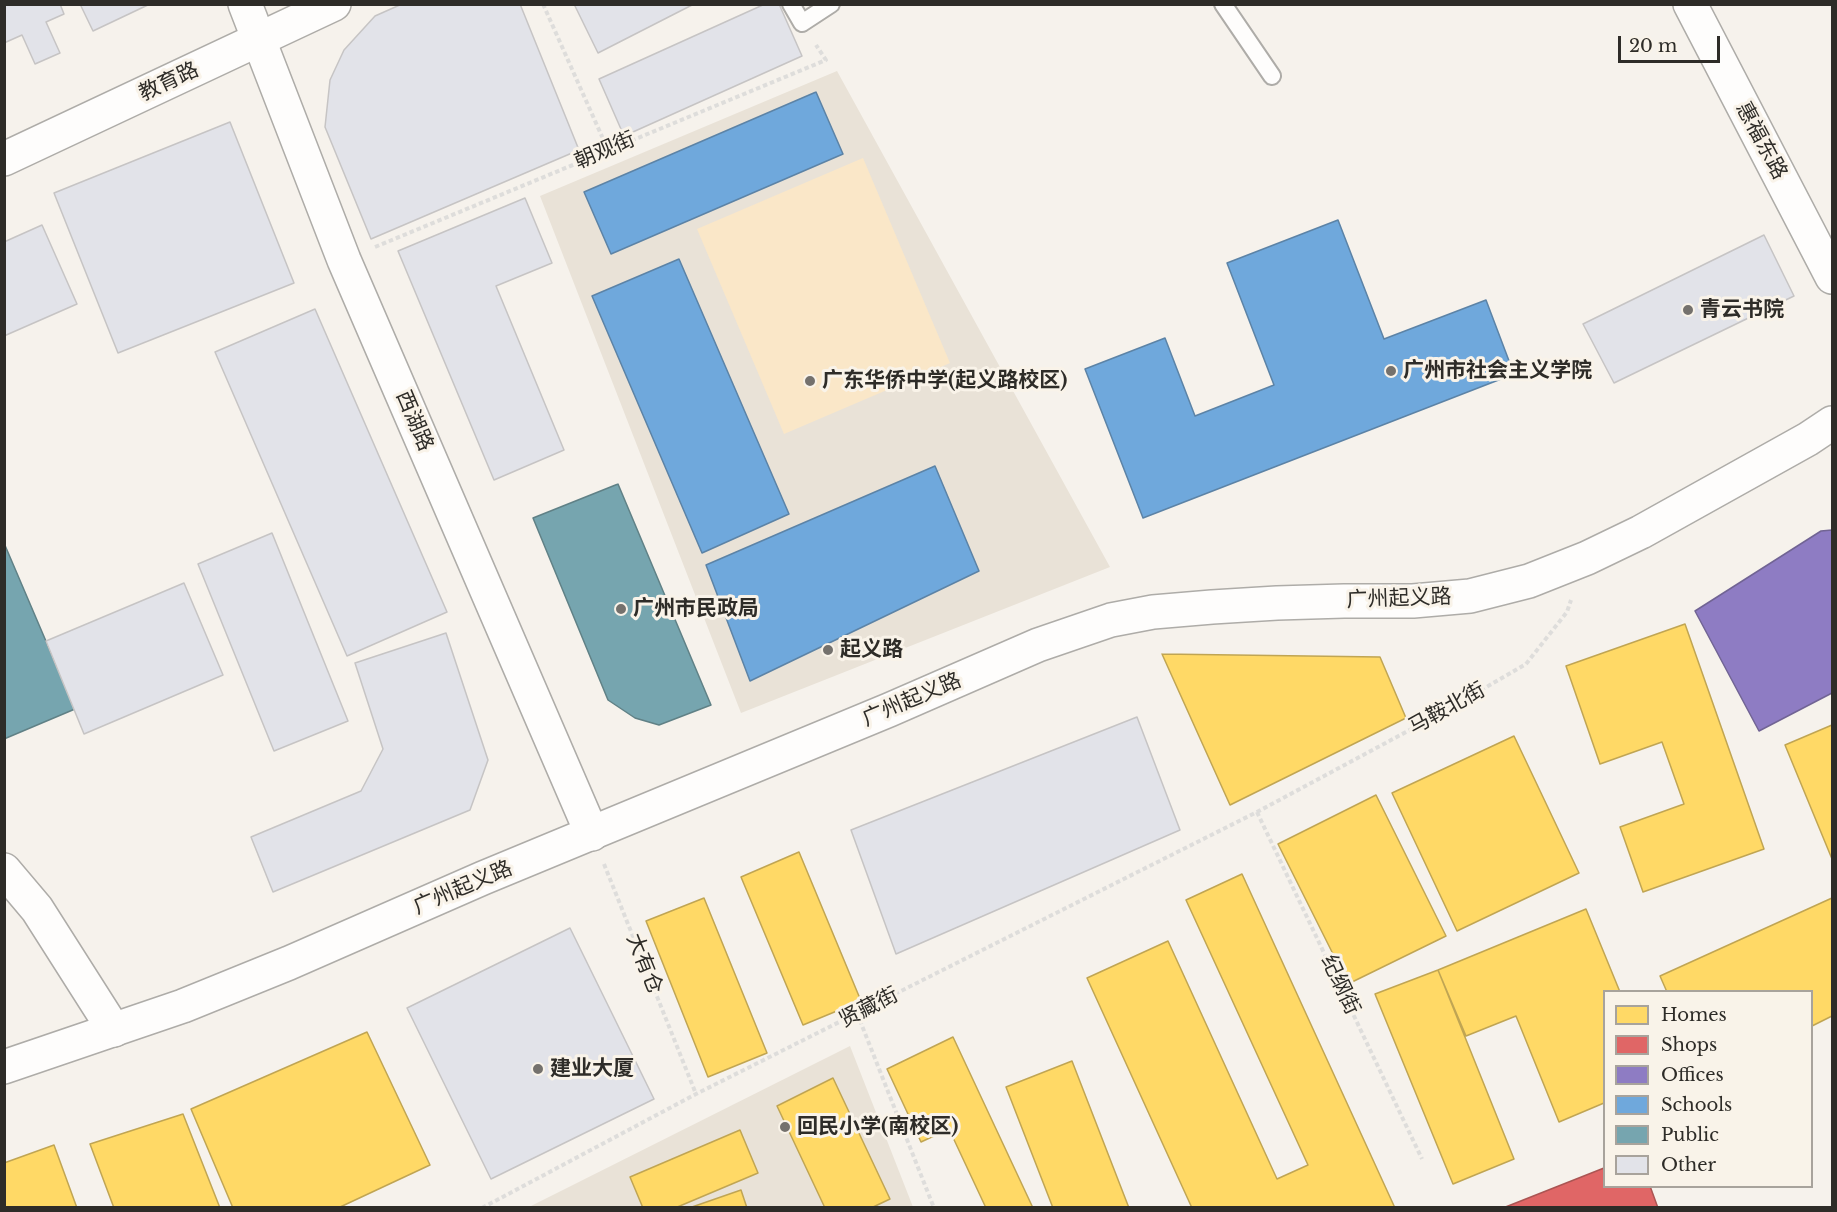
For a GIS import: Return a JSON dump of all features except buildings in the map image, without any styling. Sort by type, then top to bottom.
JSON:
[{"type":"main road","name":"西湖路","points":[[245,4],[344,260],[592,834]]},
{"type":"main road","name":"教育路","points":[[4,159],[334,4]]},
{"type":"main road","name":"惠福东路","points":[[1690,4],[1833,277]]},
{"type":"main road","name":"广州起义路","points":[[4,1066],[183,1006],[289,963],[1038,645],[1111,620],[1153,612],[1344,601],[1413,601],[1470,596],[1530,582],[1587,558],[1650,526],[1833,423]]},
{"type":"main road","points":[[4,870],[37,909],[114,1030]]},
{"type":"lane","points":[[791,4],[802,23],[831,4]]},
{"type":"lane","points":[[1223,4],[1272,76]]},
{"type":"path","points":[[543,4],[608,150]]},
{"type":"path","name":"朝观街","points":[[344,260],[826,60],[802,23]]},
{"type":"path","name":"马鞍北街","points":[[1257,812],[1448,710],[1526,664],[1567,612],[1587,558]]},
{"type":"path","name":"贤藏街","points":[[482,1208],[696,1094],[1257,812]]},
{"type":"path","name":"纪纲街","points":[[1257,812],[1422,1159]]},
{"type":"path","name":"大有仓","points":[[592,834],[696,1094]]},
{"type":"path","points":[[857,1013],[933,1208]]},
{"type":"shaded area","name":"广东华侨中学(起义路校区)","points":[[837,71],[1110,567],[741,713],[540,196]]},
{"type":"shaded area","points":[[863,158],[950,363],[784,434],[697,229]]},
{"type":"shaded area","name":"回民小学(南校区)","points":[[850,1046],[913,1207],[527,1208]]},
{"type":"place","name":"青云书院","points":[[1688,310]]},
{"type":"place","name":"广州市社会主义学院","points":[[1391,371]]},
{"type":"place","name":"广东华侨中学(起义路校区)","points":[[810,381]]},
{"type":"place","name":"广州市民政局","points":[[621,609]]},
{"type":"place","name":"起义路","points":[[828,650]]},
{"type":"place","name":"建业大厦","points":[[538,1069]]},
{"type":"place","name":"回民小学(南校区)","points":[[785,1127]]}]
